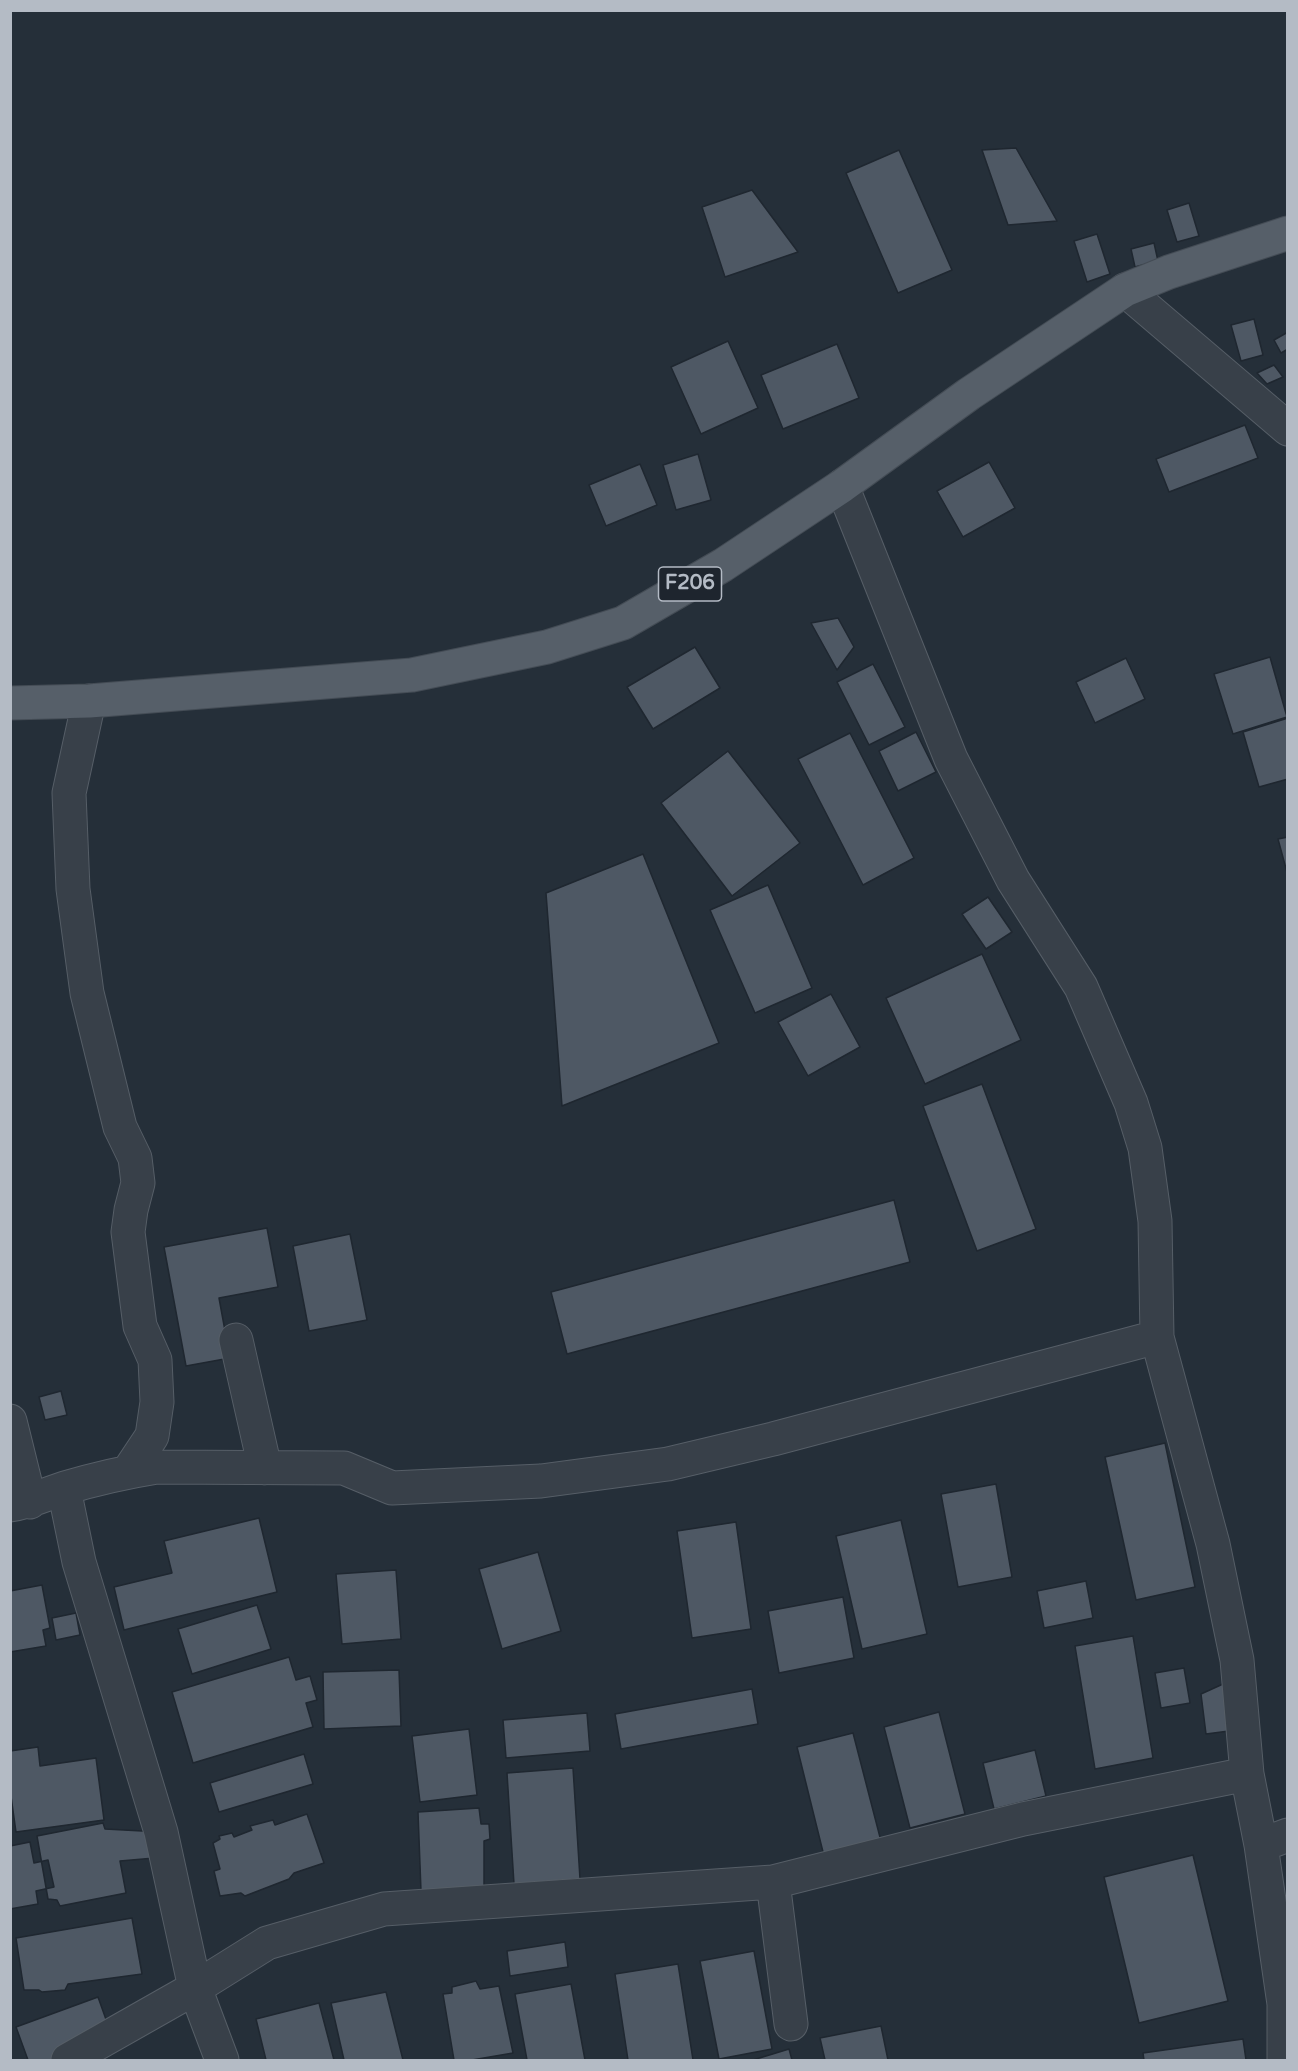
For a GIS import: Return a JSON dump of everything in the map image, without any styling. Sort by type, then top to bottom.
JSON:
[{"type":"main road","name":"F206","points":[[10,703],[89,701],[412,675],[547,647],[623,623],[723,565],[842,486],[969,394],[1125,290],[1169,272],[1287,233]]},
{"type":"street","points":[[1125,290],[1287,429]]},
{"type":"street","points":[[842,486],[951,759],[1013,880],[1081,987],[1131,1103],[1145,1148],[1155,1221],[1157,1337],[1213,1544],[1235,1648],[1247,1774],[1274,1840],[1284,2004],[1284,2061]]},
{"type":"street","points":[[89,701],[69,793],[74,889],[87,993],[120,1127],[135,1158],[138,1183],[128,1232],[140,1326],[155,1360],[157,1402],[152,1436],[128,1472]]},
{"type":"street","points":[[10,1421],[20,1503],[128,1472],[158,1467],[344,1467],[392,1488],[541,1482],[669,1464],[773,1439],[1157,1337]]},
{"type":"street","points":[[237,1340],[265,1468]]},
{"type":"street","points":[[64,1489],[79,1562],[161,1832],[195,1988],[222,2061]]},
{"type":"street","points":[[68,2061],[195,1988],[267,1943],[384,1909],[772,1882],[1023,1819],[1247,1774]]},
{"type":"street","points":[[772,1882],[791,2024]]},
{"type":"building","points":[[1016,148],[1057,221],[1008,225],[982,150]]},
{"type":"building","points":[[899,150],[952,270],[898,293],[846,173]]},
{"type":"building","points":[[752,190],[798,252],[725,277],[702,207]]},
{"type":"building","points":[[1189,203],[1199,236],[1177,242],[1167,210]]},
{"type":"building","points":[[1097,234],[1110,274],[1087,282],[1074,241]]},
{"type":"building","points":[[1154,243],[1158,261],[1135,267],[1131,249]]},
{"type":"building","points":[[1254,319],[1263,355],[1241,361],[1231,325]]},
{"type":"building","points":[[1288,332],[1288,349],[1281,353],[1274,340]]},
{"type":"building","points":[[728,341],[758,408],[701,434],[671,367]]},
{"type":"building","points":[[837,344],[859,398],[783,429],[761,375]]},
{"type":"building","points":[[1274,365],[1283,377],[1267,384],[1257,373]]},
{"type":"building","points":[[1245,425],[1258,458],[1169,492],[1156,459]]},
{"type":"building","points":[[698,454],[711,500],[676,510],[663,465]]},
{"type":"building","points":[[989,462],[1015,508],[963,537],[937,491]]},
{"type":"building","points":[[640,464],[657,505],[606,526],[589,485]]},
{"type":"building","points":[[838,618],[854,647],[837,670],[811,623]]},
{"type":"building","points":[[695,647],[720,688],[653,729],[627,687]]},
{"type":"building","points":[[1270,657],[1287,717],[1233,734],[1214,674]]},
{"type":"building","points":[[1126,658],[1145,699],[1095,723],[1076,682]]},
{"type":"building","points":[[873,664],[905,727],[869,745],[837,682]]},
{"type":"building","points":[[1288,718],[1288,779],[1259,787],[1243,732]]},
{"type":"building","points":[[916,732],[936,772],[898,791],[879,751]]},
{"type":"building","points":[[850,733],[914,858],[863,885],[798,759]]},
{"type":"building","points":[[728,751],[800,843],[732,896],[661,803]]},
{"type":"building","points":[[1288,837],[1288,876],[1278,839]]},
{"type":"building","points":[[643,854],[719,1043],[562,1106],[546,893]]},
{"type":"building","points":[[768,885],[812,988],[755,1013],[710,910]]},
{"type":"building","points":[[988,897],[1012,932],[986,949],[962,914]]},
{"type":"building","points":[[982,954],[1021,1040],[925,1084],[886,998]]},
{"type":"building","points":[[831,994],[860,1047],[808,1076],[778,1022]]},
{"type":"building","points":[[982,1084],[1036,1229],[977,1251],[923,1106]]},
{"type":"building","points":[[894,1200],[910,1262],[567,1354],[551,1292]]},
{"type":"building","points":[[267,1228],[278,1287],[219,1298],[230,1358],[186,1366],[164,1247]]},
{"type":"building","points":[[350,1234],[367,1320],[309,1331],[293,1246]]},
{"type":"building","points":[[61,1391],[67,1415],[45,1420],[39,1397]]},
{"type":"building","points":[[1165,1443],[1195,1587],[1136,1600],[1105,1457]]},
{"type":"building","points":[[996,1484],[1012,1577],[958,1587],[941,1494]]},
{"type":"building","points":[[259,1518],[277,1592],[124,1630],[114,1587],[172,1573],[164,1541]]},
{"type":"building","points":[[901,1520],[927,1634],[862,1649],[836,1536]]},
{"type":"building","points":[[736,1522],[751,1629],[692,1638],[677,1531]]},
{"type":"building","points":[[538,1552],[561,1631],[502,1649],[479,1569]]},
{"type":"building","points":[[396,1570],[401,1639],[342,1644],[336,1574]]},
{"type":"building","points":[[1086,1581],[1093,1618],[1044,1628],[1037,1591]]},
{"type":"building","points":[[42,1585],[50,1628],[43,1630],[46,1646],[10,1652],[10,1591]]},
{"type":"building","points":[[843,1597],[854,1658],[779,1673],[768,1611]]},
{"type":"building","points":[[257,1605],[271,1649],[192,1674],[178,1629]]},
{"type":"building","points":[[76,1613],[80,1635],[56,1640],[52,1618]]},
{"type":"building","points":[[1133,1636],[1153,1758],[1095,1769],[1075,1646]]},
{"type":"building","points":[[289,1657],[296,1680],[310,1676],[317,1700],[306,1703],[313,1727],[193,1763],[172,1692]]},
{"type":"building","points":[[1184,1668],[1190,1703],[1161,1708],[1155,1673]]},
{"type":"building","points":[[399,1670],[401,1726],[324,1729],[323,1672]]},
{"type":"building","points":[[1223,1684],[1229,1731],[1206,1734],[1201,1694]]},
{"type":"building","points":[[752,1689],[758,1724],[621,1749],[615,1714]]},
{"type":"building","points":[[939,1712],[965,1814],[910,1828],[884,1727]]},
{"type":"building","points":[[587,1713],[590,1751],[506,1758],[503,1720]]},
{"type":"building","points":[[469,1729],[477,1795],[420,1802],[412,1736]]},
{"type":"building","points":[[853,1733],[882,1845],[825,1860],[797,1747]]},
{"type":"building","points":[[38,1747],[40,1766],[96,1758],[104,1820],[16,1832],[10,1789],[10,1751]]},
{"type":"building","points":[[1035,1750],[1046,1796],[994,1809],[983,1763]]},
{"type":"building","points":[[304,1754],[313,1784],[219,1812],[210,1783]]},
{"type":"building","points":[[573,1768],[580,1879],[514,1884],[507,1773]]},
{"type":"building","points":[[479,1808],[481,1824],[489,1824],[490,1839],[484,1841],[484,1886],[421,1891],[418,1812]]},
{"type":"building","points":[[307,1814],[324,1863],[294,1873],[289,1879],[245,1896],[241,1893],[220,1896],[214,1871],[220,1869],[213,1843],[220,1839],[219,1836],[232,1833],[234,1837],[252,1830],[250,1826],[273,1820],[275,1825]]},
{"type":"building","points":[[103,1823],[105,1829],[161,1832],[166,1857],[120,1861],[126,1893],[60,1906],[57,1900],[48,1899],[37,1836]]},
{"type":"building","points":[[30,1842],[34,1863],[48,1860],[54,1887],[36,1891],[38,1904],[10,1909],[10,1846]]},
{"type":"building","points":[[1193,1855],[1228,2001],[1139,2023],[1104,1877]]},
{"type":"building","points":[[132,1918],[142,1974],[68,1984],[65,1990],[42,1992],[24,1990],[16,1938]]},
{"type":"building","points":[[565,1942],[568,1967],[510,1976],[507,1951]]},
{"type":"building","points":[[754,1951],[772,2049],[719,2059],[700,1961]]},
{"type":"building","points":[[678,1964],[693,2060],[628,2060],[615,1974]]},
{"type":"building","points":[[476,1981],[480,1989],[499,1986],[513,2053],[472,2060],[454,2060],[443,1994],[452,1993],[452,1987]]},
{"type":"building","points":[[571,1984],[585,2060],[527,2060],[515,1994]]},
{"type":"building","points":[[386,1992],[403,2060],[344,2060],[331,2003]]},
{"type":"building","points":[[98,1997],[113,2039],[81,2060],[28,2060],[16,2027]]},
{"type":"building","points":[[319,2003],[334,2060],[266,2060],[256,2019]]},
{"type":"building","points":[[881,2026],[888,2060],[825,2060],[820,2038]]},
{"type":"building","points":[[1243,2039],[1246,2060],[1144,2060],[1143,2053]]},
{"type":"building","points":[[789,2049],[792,2060],[753,2060]]}]
